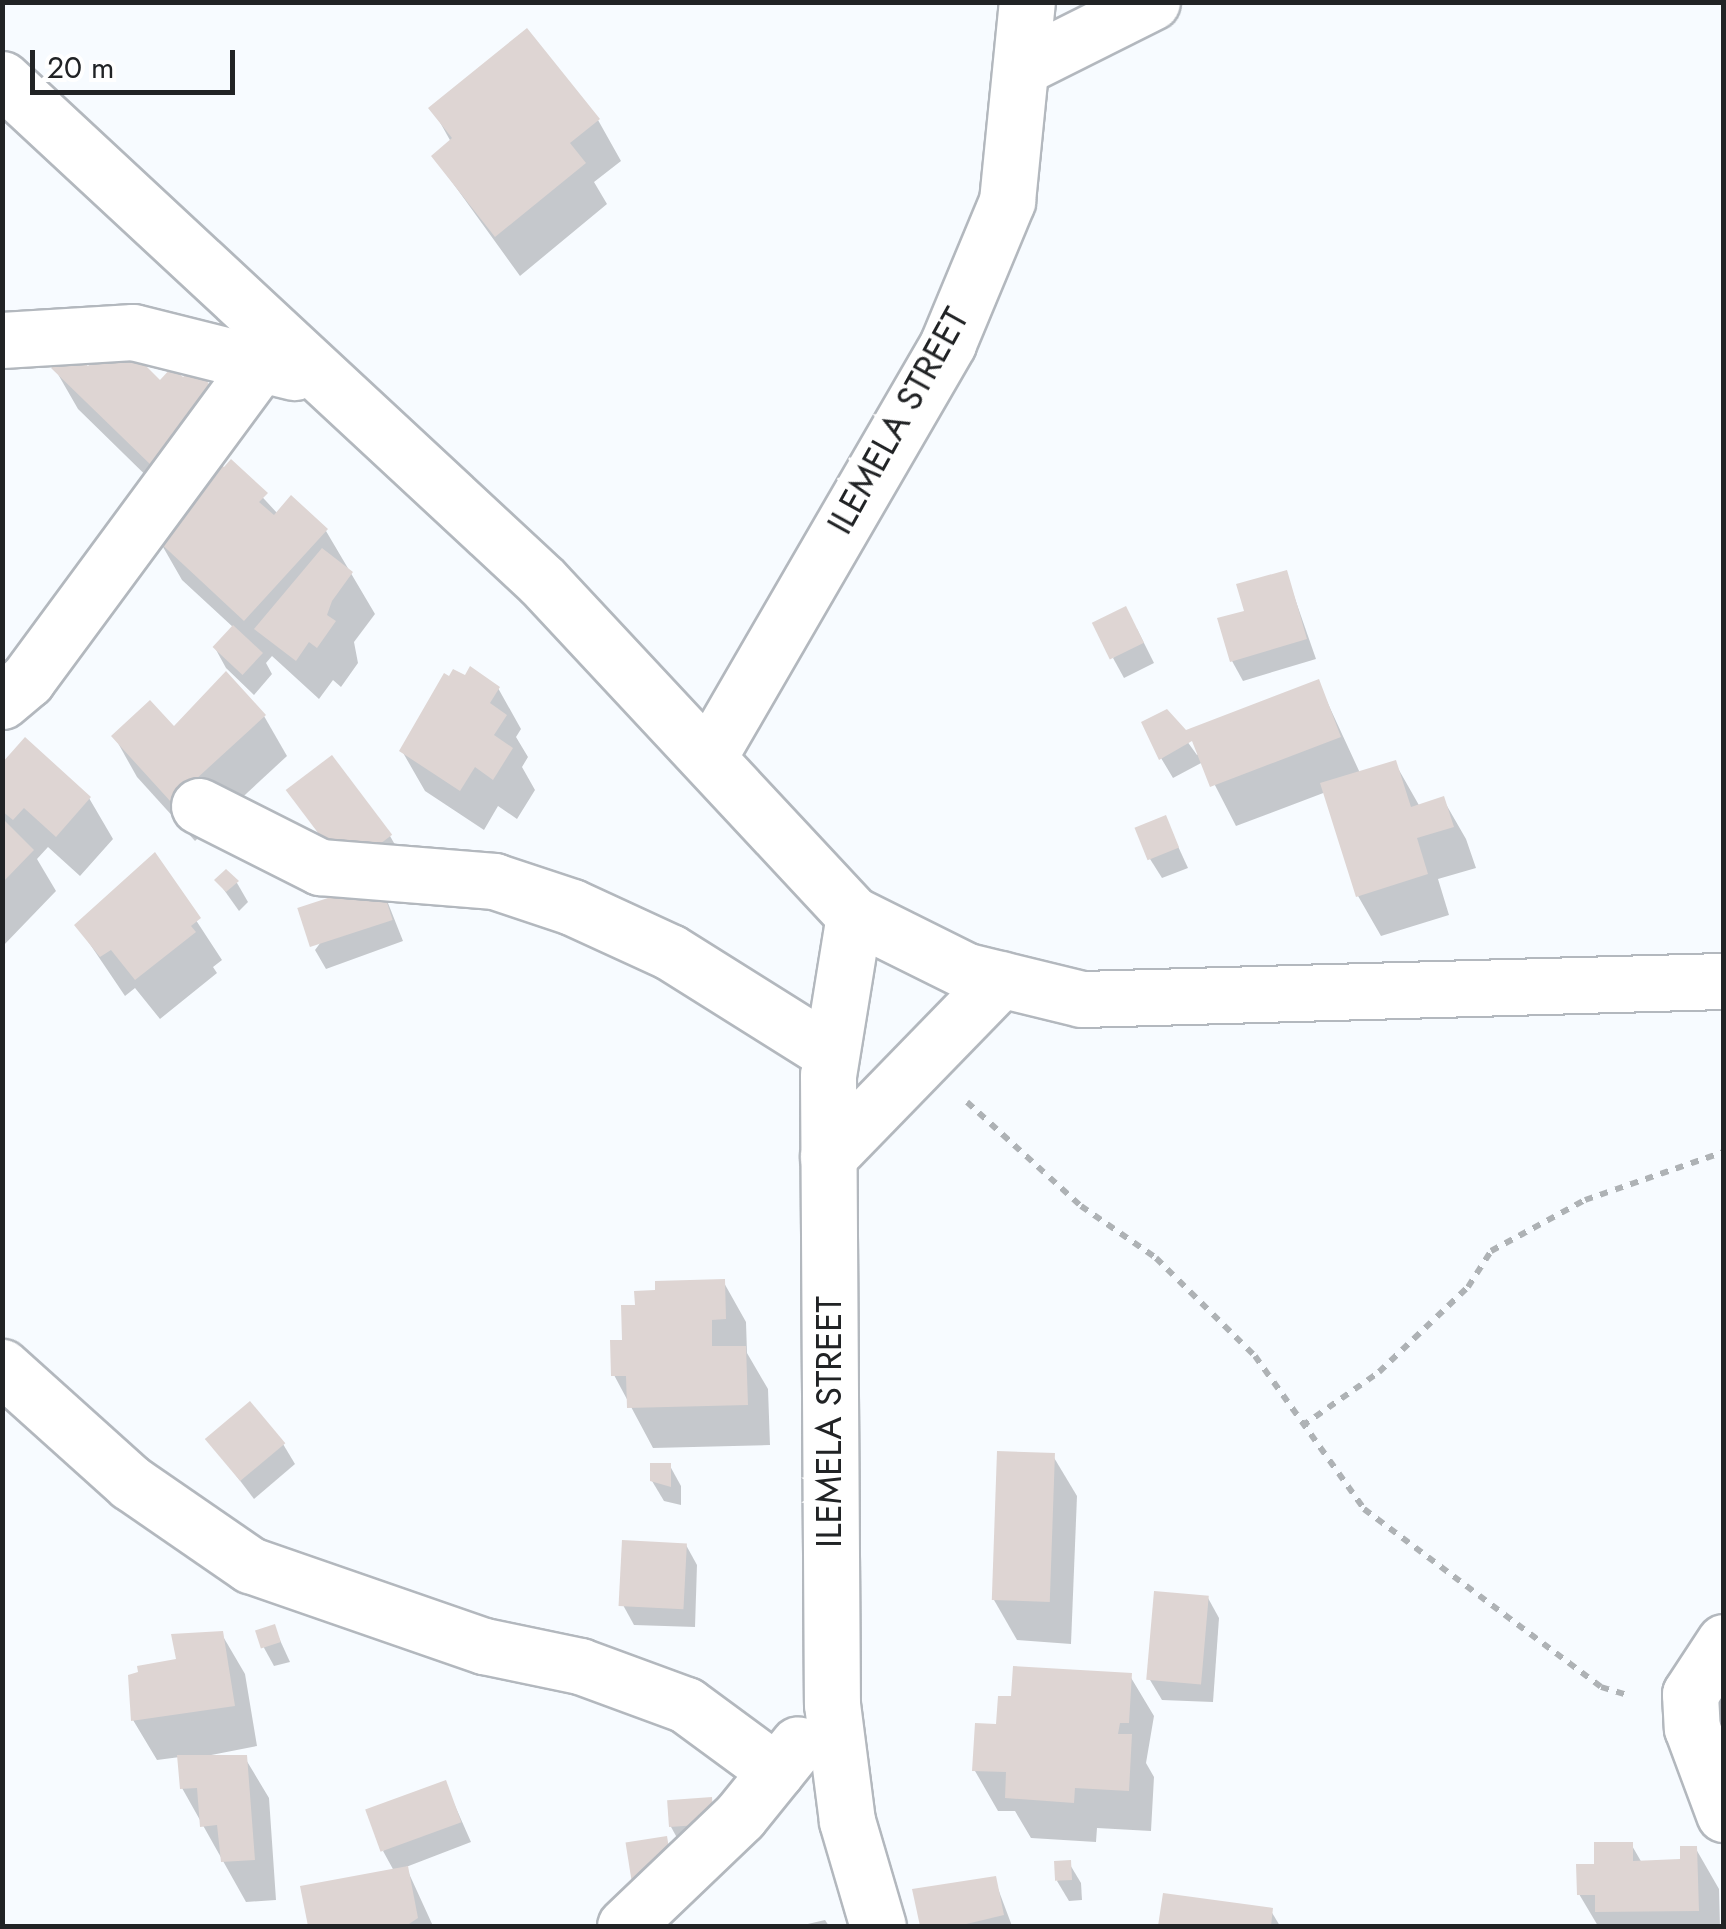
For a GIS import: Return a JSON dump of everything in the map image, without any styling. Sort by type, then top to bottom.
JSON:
[{"type":"street","name":"ILEMELA STREET","points":[[709,756],[948,342],[1007,201],[1024,66],[1027,2]]},
{"type":"street","points":[[1024,66],[1152,2]]},
{"type":"street","points":[[2,80],[528,568],[709,756],[854,915],[968,971],[1044,994],[1082,999],[1724,981]]},
{"type":"street","points":[[2,340],[133,332],[322,378]]},
{"type":"street","points":[[2,700],[26,680],[260,364]]},
{"type":"street","points":[[199,806],[320,868],[494,881],[572,907],[670,952],[831,1053]]},
{"type":"street","name":"ILEMELA STREET","points":[[854,915],[831,1053],[828,1158],[832,1704],[847,1821],[878,1926]]},
{"type":"street","points":[[828,1158],[1002,979]]},
{"type":"street","points":[[2,1368],[131,1484],[250,1566],[484,1646],[580,1666],[686,1705],[776,1771]]},
{"type":"street","points":[[1724,1642],[1690,1694],[1690,1715],[1724,1814]]},
{"type":"street","points":[[625,1926],[740,1816],[832,1704]]},
{"type":"path","points":[[923,1060],[1081,1206],[1156,1258],[1254,1356],[1364,1509],[1601,1687],[1690,1715]]},
{"type":"path","points":[[1302,1426],[1380,1372],[1468,1287],[1491,1251],[1585,1200],[1724,1152]]},
{"type":"building","points":[[527,28],[600,119],[570,143],[586,163],[495,237],[431,156],[452,138],[428,108]]},
{"type":"building","points":[[116,336],[160,380],[172,367],[183,377],[196,365],[213,390],[154,468],[51,368],[70,349],[88,366]]},
{"type":"building","points":[[231,459],[268,493],[259,502],[274,515],[291,495],[328,529],[244,621],[156,539],[217,462],[224,467]]},
{"type":"building","points":[[322,548],[353,572],[327,615],[336,621],[317,648],[309,642],[296,661],[254,629]]},
{"type":"building","points":[[1287,570],[1307,639],[1230,662],[1217,618],[1244,611],[1236,584]]},
{"type":"building","points":[[1126,606],[1144,643],[1110,660],[1092,623]]},
{"type":"building","points":[[233,625],[263,653],[243,675],[213,647]]},
{"type":"building","points":[[470,666],[500,687],[490,703],[507,715],[494,735],[513,748],[493,780],[475,767],[460,791],[399,751],[444,673],[449,676],[453,669],[465,675]]},
{"type":"building","points":[[226,671],[266,715],[171,802],[111,736],[150,700],[174,726]]},
{"type":"building","points":[[1319,679],[1341,737],[1210,787],[1192,741],[1159,760],[1141,722],[1167,709],[1186,730]]},
{"type":"building","points":[[25,737],[91,797],[56,837],[24,808],[13,820],[2,811],[2,763]]},
{"type":"building","points":[[332,755],[392,835],[346,870],[286,790]]},
{"type":"building","points":[[1396,760],[1411,807],[1444,796],[1454,827],[1417,838],[1428,874],[1356,897],[1320,783]]},
{"type":"building","points":[[1166,815],[1179,847],[1148,860],[1134,828]]},
{"type":"building","points":[[2,818],[34,850],[2,883]]},
{"type":"building","points":[[155,852],[201,918],[191,926],[196,932],[135,980],[111,950],[100,957],[74,925]]},
{"type":"building","points":[[226,869],[239,881],[226,892],[214,880]]},
{"type":"building","points":[[380,881],[393,920],[310,947],[297,908]]},
{"type":"building","points":[[725,1279],[726,1319],[712,1320],[712,1346],[746,1346],[748,1405],[627,1408],[626,1376],[611,1376],[610,1340],[622,1340],[621,1305],[635,1305],[634,1291],[655,1290],[655,1281]]},
{"type":"building","points":[[250,1401],[285,1443],[240,1481],[205,1439]]},
{"type":"building","points":[[997,1451],[1055,1453],[1050,1602],[992,1600]]},
{"type":"building","points":[[650,1463],[671,1463],[671,1487],[650,1481]]},
{"type":"building","points":[[622,1540],[687,1543],[683,1609],[619,1606]]},
{"type":"building","points":[[1154,1591],[1209,1596],[1201,1684],[1146,1680]]},
{"type":"building","points":[[275,1624],[281,1642],[261,1649],[255,1630]]},
{"type":"building","points":[[223,1631],[235,1706],[131,1721],[128,1675],[138,1672],[137,1666],[176,1659],[171,1634]]},
{"type":"building","points":[[1013,1666],[1132,1673],[1129,1723],[1120,1723],[1118,1734],[1132,1734],[1129,1791],[1075,1788],[1074,1803],[1005,1798],[1006,1772],[972,1771],[975,1723],[996,1724],[998,1696],[1011,1696]]},
{"type":"building","points":[[177,1755],[247,1755],[255,1860],[221,1862],[217,1825],[200,1827],[197,1788],[180,1789]]},
{"type":"building","points":[[446,1780],[461,1822],[381,1852],[365,1809]]},
{"type":"building","points":[[712,1797],[714,1824],[669,1827],[667,1800]]},
{"type":"building","points":[[667,1836],[673,1876],[632,1882],[626,1843]]},
{"type":"building","points":[[1594,1842],[1633,1842],[1633,1861],[1680,1859],[1680,1846],[1697,1846],[1699,1911],[1595,1912],[1595,1895],[1577,1895],[1576,1864],[1594,1864]]},
{"type":"building","points":[[1071,1860],[1072,1880],[1055,1881],[1054,1861]]},
{"type":"building","points":[[408,1866],[418,1918],[406,1926],[308,1926],[300,1886]]},
{"type":"building","points":[[996,1876],[1004,1915],[958,1926],[920,1926],[912,1889]]},
{"type":"building","points":[[1163,1893],[1273,1908],[1271,1926],[1158,1926]]}]
